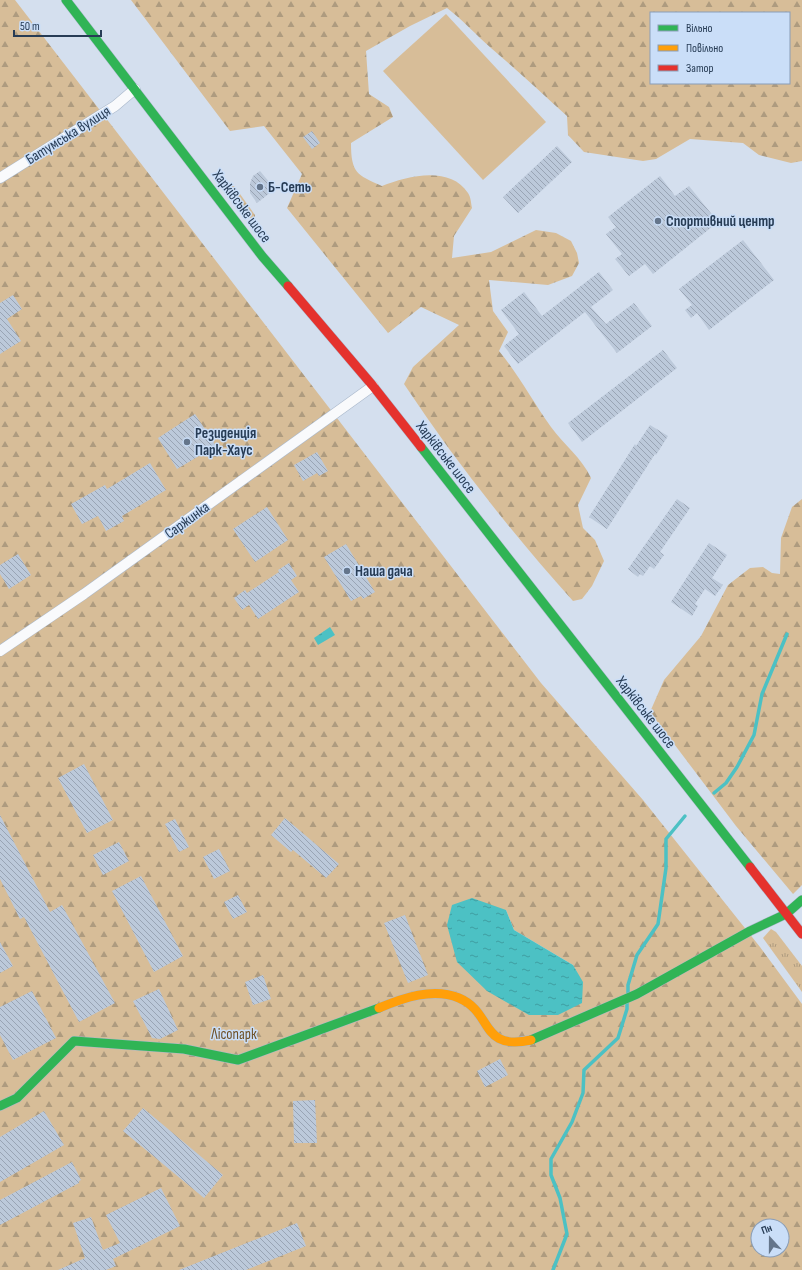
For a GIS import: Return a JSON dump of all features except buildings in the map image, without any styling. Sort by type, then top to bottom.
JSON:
[{"type":"main road","name":"Харківське шосе","points":[[66,0],[262,256],[373,386],[802,934]]},
{"type":"main road","points":[[0,1106],[16,1098],[74,1041],[184,1049],[238,1060],[407,997],[439,994],[454,996],[465,1002],[476,1012],[495,1038],[509,1044],[519,1044],[533,1040],[629,998],[750,931],[786,914],[802,900]]},
{"type":"street","name":"Батумська вулиця","points":[[0,178],[115,106],[135,89]]},
{"type":"street","name":"Саржинка","points":[[0,651],[84,594],[373,386]]},
{"type":"green space","name":"Лісопарк","points":[[0,0],[15,0],[541,683],[643,800],[760,947],[802,1004],[802,1270],[0,1270]],"holes":[[[506,910],[514,930],[573,965],[457,962]]]},
{"type":"green space","points":[[131,0],[802,0],[802,161],[791,163],[759,155],[743,143],[690,139],[656,159],[643,161],[584,152],[568,135],[567,116],[485,43],[459,17],[447,8],[410,26],[366,51],[369,94],[389,107],[393,117],[351,143],[352,161],[357,172],[367,179],[382,186],[415,176],[428,175],[450,179],[460,184],[469,195],[472,208],[454,236],[452,258],[491,252],[536,230],[556,233],[571,241],[577,253],[579,263],[572,276],[548,285],[489,280],[493,311],[508,332],[499,351],[513,369],[556,434],[583,464],[591,478],[578,505],[583,528],[595,540],[604,561],[592,586],[582,599],[573,601],[506,523],[443,441],[404,384],[413,367],[459,325],[421,307],[388,333],[287,208],[302,174],[264,126],[230,131]]},
{"type":"green space","points":[[446,14],[546,122],[483,180],[383,71]]},
{"type":"green space","points":[[231,185],[235,187],[255,215],[255,218],[250,218],[228,189],[228,186]]},
{"type":"green space","points":[[802,499],[802,885],[793,894],[736,826],[650,712],[664,680],[701,636],[728,585],[750,568],[763,567],[772,573],[780,574],[781,538],[792,507]]},
{"type":"green space","points":[[771,929],[776,932],[802,966],[802,992],[763,938]]},
{"type":"water","points":[[330,627],[335,635],[318,645],[314,638]]},
{"type":"water","points":[[472,898],[506,910],[514,930],[573,965],[583,982],[582,1003],[558,1015],[529,1015],[487,991],[457,962],[447,925],[452,905]]},
{"type":"waterway","points":[[714,793],[726,783],[737,767],[754,735],[762,694],[787,634]]},
{"type":"waterway","points":[[628,994],[628,985],[637,955],[658,924],[666,868],[666,839],[685,816]]},
{"type":"waterway","points":[[553,1270],[567,1234],[560,1198],[551,1175],[551,1159],[572,1122],[583,1093],[584,1070],[618,1038],[627,1009],[627,1002]]},
{"type":"traffic: fast","points":[[66,0],[262,256],[288,286]]},
{"type":"traffic: fast","points":[[421,447],[750,867]]},
{"type":"traffic: fast","points":[[531,1040],[637,994],[750,931],[786,914],[802,900]]},
{"type":"traffic: fast","points":[[0,1106],[17,1098],[74,1041],[184,1049],[238,1060],[379,1008]]},
{"type":"traffic: slow","points":[[379,1008],[418,995],[449,995],[459,998],[478,1012],[495,1036],[503,1040],[514,1042],[531,1040]]},
{"type":"traffic: jam","points":[[288,286],[373,386],[421,447]]},
{"type":"traffic: jam","points":[[750,867],[802,934]]},
{"type":"place","name":"Б-Сеть","points":[[260,187]]},
{"type":"place","name":"Спортивний центр","points":[[658,221]]},
{"type":"place","name":"Резиденція Парк-Хаус","points":[[187,442]]},
{"type":"place","name":"Наша дача","points":[[347,571]]}]
